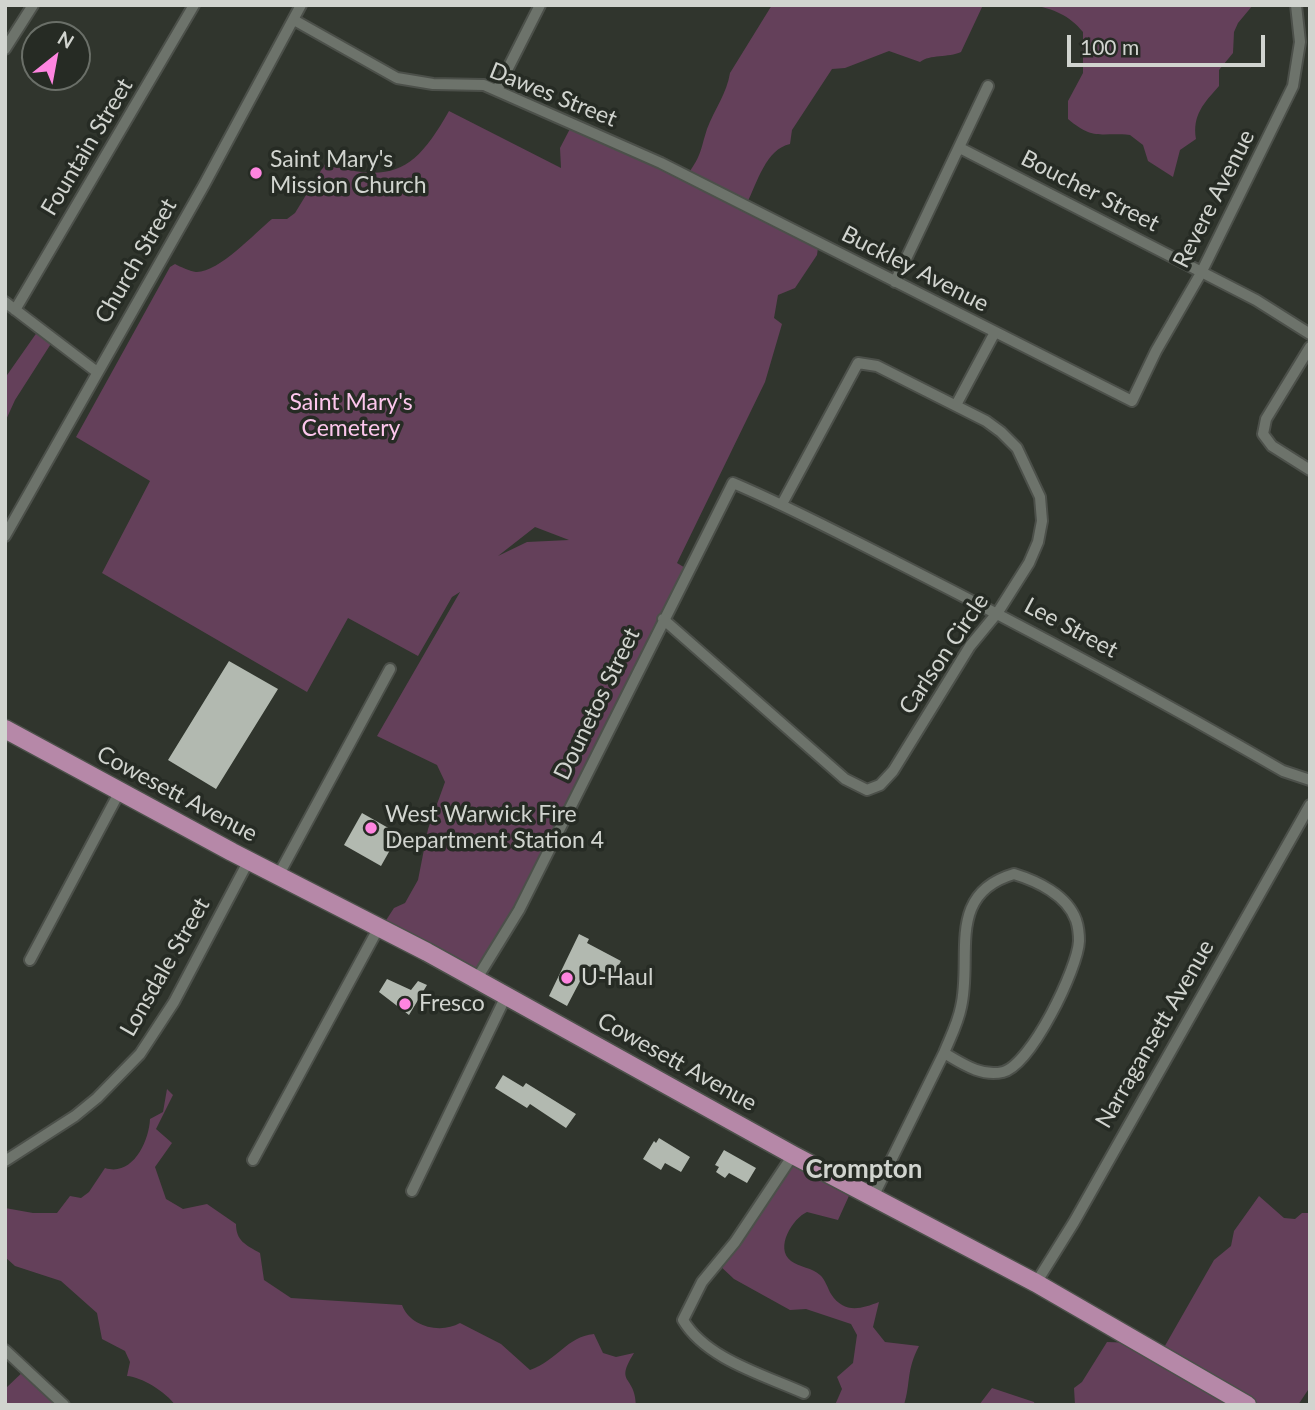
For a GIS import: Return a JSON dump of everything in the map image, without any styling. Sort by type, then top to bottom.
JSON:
[{"type":"main road","name":"Cowesett Avenue","points":[[5,729],[476,979],[793,1155],[1035,1283],[1247,1405]]},
{"type":"street","points":[[5,48],[33,5]]},
{"type":"street","name":"Fountain Street","points":[[15,310],[194,5]]},
{"type":"street","name":"Church Street","points":[[5,536],[301,5]]},
{"type":"street","points":[[497,90],[540,5]]},
{"type":"street","name":"Revere Avenue","points":[[1132,401],[1156,351],[1201,273],[1293,86],[1300,42],[1296,5]]},
{"type":"street","name":"Dawes Street","points":[[294,20],[397,78],[433,84],[484,85],[680,173]]},
{"type":"street","points":[[895,282],[988,86]]},
{"type":"street","name":"Boucher Street","points":[[960,148],[1256,300],[1310,334]]},
{"type":"street","name":"Buckley Avenue","points":[[680,173],[994,334],[1132,401]]},
{"type":"street","points":[[5,302],[97,372]]},
{"type":"street","points":[[956,405],[994,334]]},
{"type":"street","points":[[1310,347],[1266,419],[1263,434],[1272,446],[1310,470]]},
{"type":"street","name":"Carlson Circle","points":[[663,619],[818,759],[845,779],[867,790],[880,785],[893,771],[970,646],[998,612],[1038,542],[1042,521],[1040,498],[1017,448],[986,421],[877,366],[860,363],[782,504]]},
{"type":"street","name":"Lee Street","points":[[733,483],[782,504],[998,612],[1078,654],[1283,771],[1310,780]]},
{"type":"street","name":"Dounetos Street","points":[[476,979],[519,910],[733,483]]},
{"type":"street","points":[[278,876],[390,668]]},
{"type":"street","points":[[30,960],[120,791]]},
{"type":"street","name":"Narragansett Avenue","points":[[1035,1283],[1074,1222],[1310,805]]},
{"type":"street","name":"Lonsdale Street","points":[[5,1161],[75,1116],[97,1098],[140,1054],[174,1002],[249,860]]},
{"type":"street","points":[[873,1197],[944,1053],[962,1007],[964,929],[970,911],[982,892],[998,878],[1014,874],[1031,879],[1069,906],[1076,921],[1079,941],[1074,962],[1049,1015],[1031,1048],[1019,1062],[1005,1071],[987,1073],[970,1069],[944,1053]]},
{"type":"street","points":[[253,1160],[379,927]]},
{"type":"street","points":[[412,1191],[506,996]]},
{"type":"street","points":[[793,1155],[735,1242],[702,1282],[682,1320],[693,1337],[747,1368],[804,1392]]},
{"type":"street","points":[[5,1350],[64,1405]]},
{"type":"green space","name":"Saint Mary's Cemetery","points":[[772,5],[983,5],[961,52],[920,62],[889,51],[845,68],[832,69],[792,130],[790,144],[775,153],[763,168],[747,203],[819,241],[817,255],[795,288],[778,295],[774,318],[782,324],[765,382],[677,563],[687,569],[521,905],[474,980],[379,931],[394,908],[405,903],[418,880],[428,829],[445,782],[437,765],[377,736],[460,592],[452,597],[418,656],[348,618],[307,692],[102,573],[150,481],[76,437],[170,267],[175,264],[196,272],[205,271],[225,259],[272,219],[287,219],[295,213],[325,164],[368,173],[400,168],[425,147],[449,111],[561,168],[560,148],[573,123],[688,174],[698,157],[730,73]],"holes":[[[535,527],[569,540],[527,542],[498,556]]]},
{"type":"green space","points":[[1032,5],[1253,5],[1238,23],[1234,32],[1233,53],[1219,70],[1219,86],[1198,116],[1196,139],[1180,150],[1173,177],[1148,161],[1143,145],[1130,135],[1091,133],[1068,119],[1068,101],[1083,73],[1083,32],[1060,14]]},
{"type":"green space","points":[[40,328],[54,339],[15,400],[5,422],[5,378]]},
{"type":"green space","points":[[167,1089],[173,1095],[156,1129],[172,1143],[155,1167],[166,1199],[183,1209],[207,1204],[236,1224],[240,1239],[260,1253],[264,1280],[291,1298],[402,1305],[412,1319],[427,1326],[444,1328],[460,1323],[501,1344],[530,1370],[548,1361],[576,1339],[594,1334],[603,1353],[616,1357],[634,1353],[628,1363],[626,1375],[635,1395],[636,1405],[175,1405],[153,1386],[127,1376],[130,1362],[125,1351],[102,1339],[97,1313],[61,1281],[15,1266],[5,1257],[5,1208],[33,1213],[57,1213],[70,1196],[81,1198],[89,1192],[105,1168],[115,1169],[131,1163],[146,1138],[150,1119],[163,1112]]},
{"type":"green space","points":[[792,1156],[853,1187],[838,1220],[807,1212],[796,1220],[785,1241],[786,1255],[794,1263],[820,1275],[841,1305],[859,1308],[879,1302],[873,1327],[885,1342],[919,1346],[912,1363],[904,1405],[835,1405],[842,1389],[837,1377],[853,1363],[857,1335],[851,1324],[806,1309],[790,1310],[734,1279],[718,1264]]},
{"type":"green space","points":[[1259,1196],[1284,1218],[1295,1219],[1302,1213],[1310,1213],[1310,1387],[1298,1405],[1075,1405],[1074,1388],[1082,1382],[1107,1342],[1135,1343],[1162,1351],[1214,1260],[1231,1246],[1234,1231]]},
{"type":"green space","points":[[30,1365],[68,1405],[5,1405],[5,1389]]},
{"type":"green space","points":[[992,1388],[1034,1402],[1035,1405],[979,1405]]},
{"type":"building","points":[[229,661],[278,689],[216,789],[168,760]]},
{"type":"building","points":[[362,813],[399,834],[381,866],[344,845]]},
{"type":"building","points":[[579,934],[589,939],[587,943],[621,961],[613,976],[588,966],[567,1006],[549,996]]},
{"type":"building","name":"Fresco","points":[[387,979],[411,990],[418,981],[427,985],[409,1015],[379,992]]},
{"type":"building","points":[[503,1075],[523,1087],[526,1083],[576,1114],[566,1128],[530,1104],[527,1108],[495,1088]]},
{"type":"building","points":[[659,1138],[690,1157],[681,1172],[665,1163],[661,1170],[643,1159],[654,1141],[656,1143]]},
{"type":"building","points":[[724,1150],[756,1168],[747,1183],[729,1173],[725,1178],[716,1172],[719,1167],[715,1165]]},
{"type":"place","name":"Saint Mary's Mission Church","points":[[256,173]]},
{"type":"place","name":"West Warwick Fire Department Station 4","points":[[371,828]]},
{"type":"place","name":"U-Haul","points":[[567,978]]},
{"type":"place","name":"Fresco","points":[[405,1004]]},
{"type":"district","name":"Crompton","points":[[864,1170]]}]
